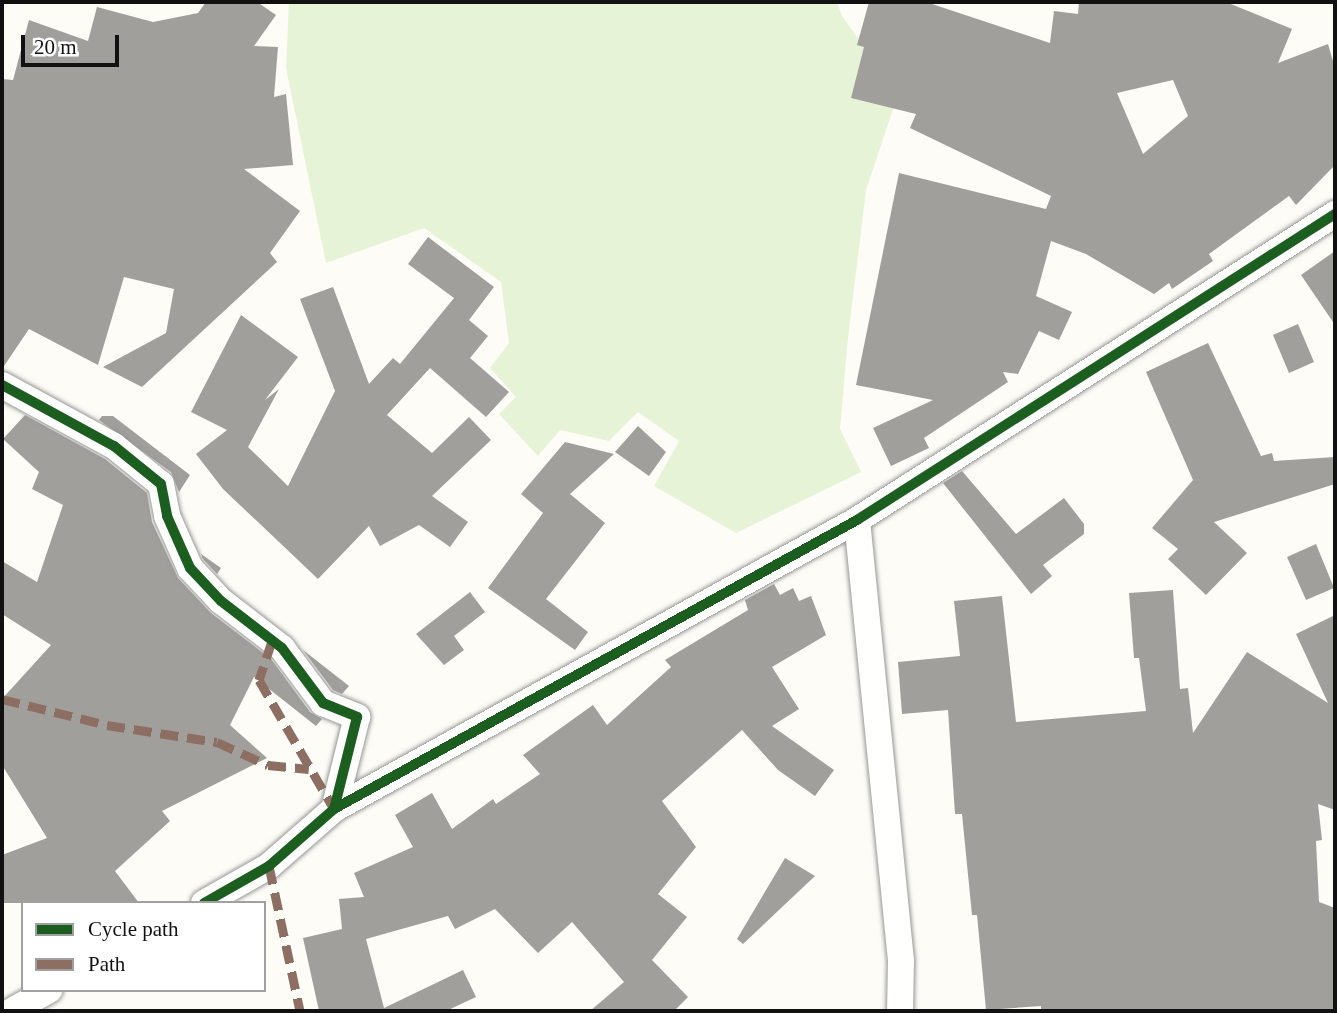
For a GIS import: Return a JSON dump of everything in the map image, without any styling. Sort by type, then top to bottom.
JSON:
[{"type":"street","points":[[208,901],[269,866],[334,809],[856,520],[1335,214]]},
{"type":"street","points":[[2,385],[114,446],[161,484],[167,516],[190,568],[221,601],[282,648],[323,703],[358,717],[334,809]]},
{"type":"street","points":[[856,520],[901,960],[900,1011]]},
{"type":"street","points":[[12,1011],[46,992]]},
{"type":"green space","points":[[289,2],[837,2],[842,16],[898,94],[866,190],[848,338],[840,429],[861,472],[736,533],[654,486],[679,441],[638,412],[609,441],[560,430],[538,456],[499,414],[516,397],[490,368],[509,343],[501,282],[424,228],[326,263],[286,68]]},
{"type":"building","points":[[206,2],[257,2],[276,15],[254,46],[278,47],[274,97],[286,94],[293,165],[244,169],[300,211],[270,253],[277,262],[142,387],[103,367],[166,333],[174,289],[124,277],[98,365],[29,329],[2,369],[2,79],[13,80],[29,20],[88,41],[97,7],[153,22],[198,13]]},
{"type":"building","points":[[869,2],[926,2],[1050,43],[1054,11],[1078,14],[1079,2],[1226,2],[1292,29],[1278,63],[1328,44],[1335,68],[1335,165],[1296,205],[1289,196],[1209,254],[1213,261],[1172,289],[1169,283],[1154,294],[1086,254],[1051,241],[1036,296],[1072,312],[1059,340],[1039,331],[1018,374],[1003,372],[1008,382],[924,438],[929,448],[891,466],[873,428],[933,400],[856,385],[899,173],[1046,209],[1051,196],[910,128],[916,114],[851,98],[864,47],[857,45]],"holes":[[[1173,80],[1188,116],[1143,154],[1117,93]]]},
{"type":"building","points":[[428,237],[494,287],[469,320],[488,336],[470,358],[509,392],[486,417],[430,368],[387,415],[432,453],[469,417],[491,440],[432,496],[468,522],[450,547],[419,525],[380,546],[369,526],[318,579],[223,489],[196,454],[227,430],[191,412],[241,315],[298,357],[265,400],[279,389],[248,447],[288,486],[335,391],[300,299],[333,287],[369,384],[393,358],[400,364],[454,298],[408,264]]},
{"type":"building","points":[[1335,251],[1335,325],[1301,275]]},
{"type":"building","points":[[1298,324],[1314,362],[1289,373],[1273,335]]},
{"type":"building","points":[[1208,343],[1261,456],[1272,453],[1274,461],[1335,457],[1335,484],[1214,522],[1247,553],[1206,595],[1168,559],[1178,549],[1152,528],[1193,480],[1146,372]]},
{"type":"building","points":[[25,415],[105,459],[147,493],[152,522],[178,578],[211,613],[271,659],[310,712],[322,719],[316,726],[254,677],[230,725],[267,758],[162,811],[170,821],[115,871],[138,901],[2,903],[2,855],[47,838],[2,765],[2,699],[51,645],[2,614],[2,561],[37,582],[63,505],[32,489],[39,472],[3,439]]},
{"type":"building","points":[[102,416],[113,416],[190,475],[179,492],[171,472],[99,420]]},
{"type":"building","points":[[638,426],[666,452],[649,476],[615,452]]},
{"type":"building","points":[[565,442],[614,454],[570,494],[605,523],[546,599],[588,632],[575,650],[488,588],[543,513],[521,494]]},
{"type":"building","points":[[962,471],[1016,534],[1064,498],[1084,524],[1084,534],[1043,565],[1052,576],[1031,594],[943,483]]},
{"type":"building","points":[[1316,544],[1334,588],[1306,600],[1287,557]]},
{"type":"building","points":[[201,554],[221,568],[217,574],[203,559]]},
{"type":"building","points":[[774,584],[780,595],[793,588],[799,601],[811,596],[826,635],[772,667],[799,709],[772,726],[834,770],[815,796],[778,770],[742,730],[662,801],[696,847],[658,894],[687,917],[652,960],[688,997],[674,1011],[590,1011],[624,982],[572,922],[538,953],[495,909],[455,929],[448,916],[366,939],[384,1008],[463,970],[476,997],[446,1011],[319,1011],[303,938],[342,929],[339,899],[364,897],[354,873],[413,847],[395,815],[432,793],[452,829],[493,799],[496,804],[540,774],[523,755],[593,705],[607,725],[671,667],[665,660],[748,610],[745,600]]},
{"type":"building","points":[[1173,590],[1180,689],[1188,688],[1193,733],[1247,652],[1328,703],[1296,634],[1335,615],[1335,810],[1318,804],[1322,840],[1316,841],[1319,902],[1335,908],[1335,1011],[1041,1011],[1041,1006],[986,1010],[977,915],[972,915],[962,814],[955,814],[948,710],[902,714],[898,662],[960,656],[954,601],[1002,596],[1016,722],[1146,711],[1139,658],[1134,658],[1129,593]]},
{"type":"building","points":[[470,592],[485,612],[454,636],[464,650],[444,665],[416,634]]},
{"type":"building","points":[[303,650],[349,686],[342,694],[333,690]]},
{"type":"building","points":[[785,858],[815,876],[743,944],[737,939]]},
{"type":"marked path","points":[[272,641],[259,680],[334,809]]},
{"type":"marked path","points":[[2,699],[107,725],[217,742],[268,765],[309,769]]},
{"type":"marked path","points":[[269,866],[300,1011]]},
{"type":"cycle path","points":[[208,901],[269,866],[334,809],[857,520],[1335,214]]},
{"type":"cycle path","points":[[2,385],[114,446],[161,484],[167,516],[190,568],[221,601],[282,648],[323,703],[357,717],[334,809]]}]
